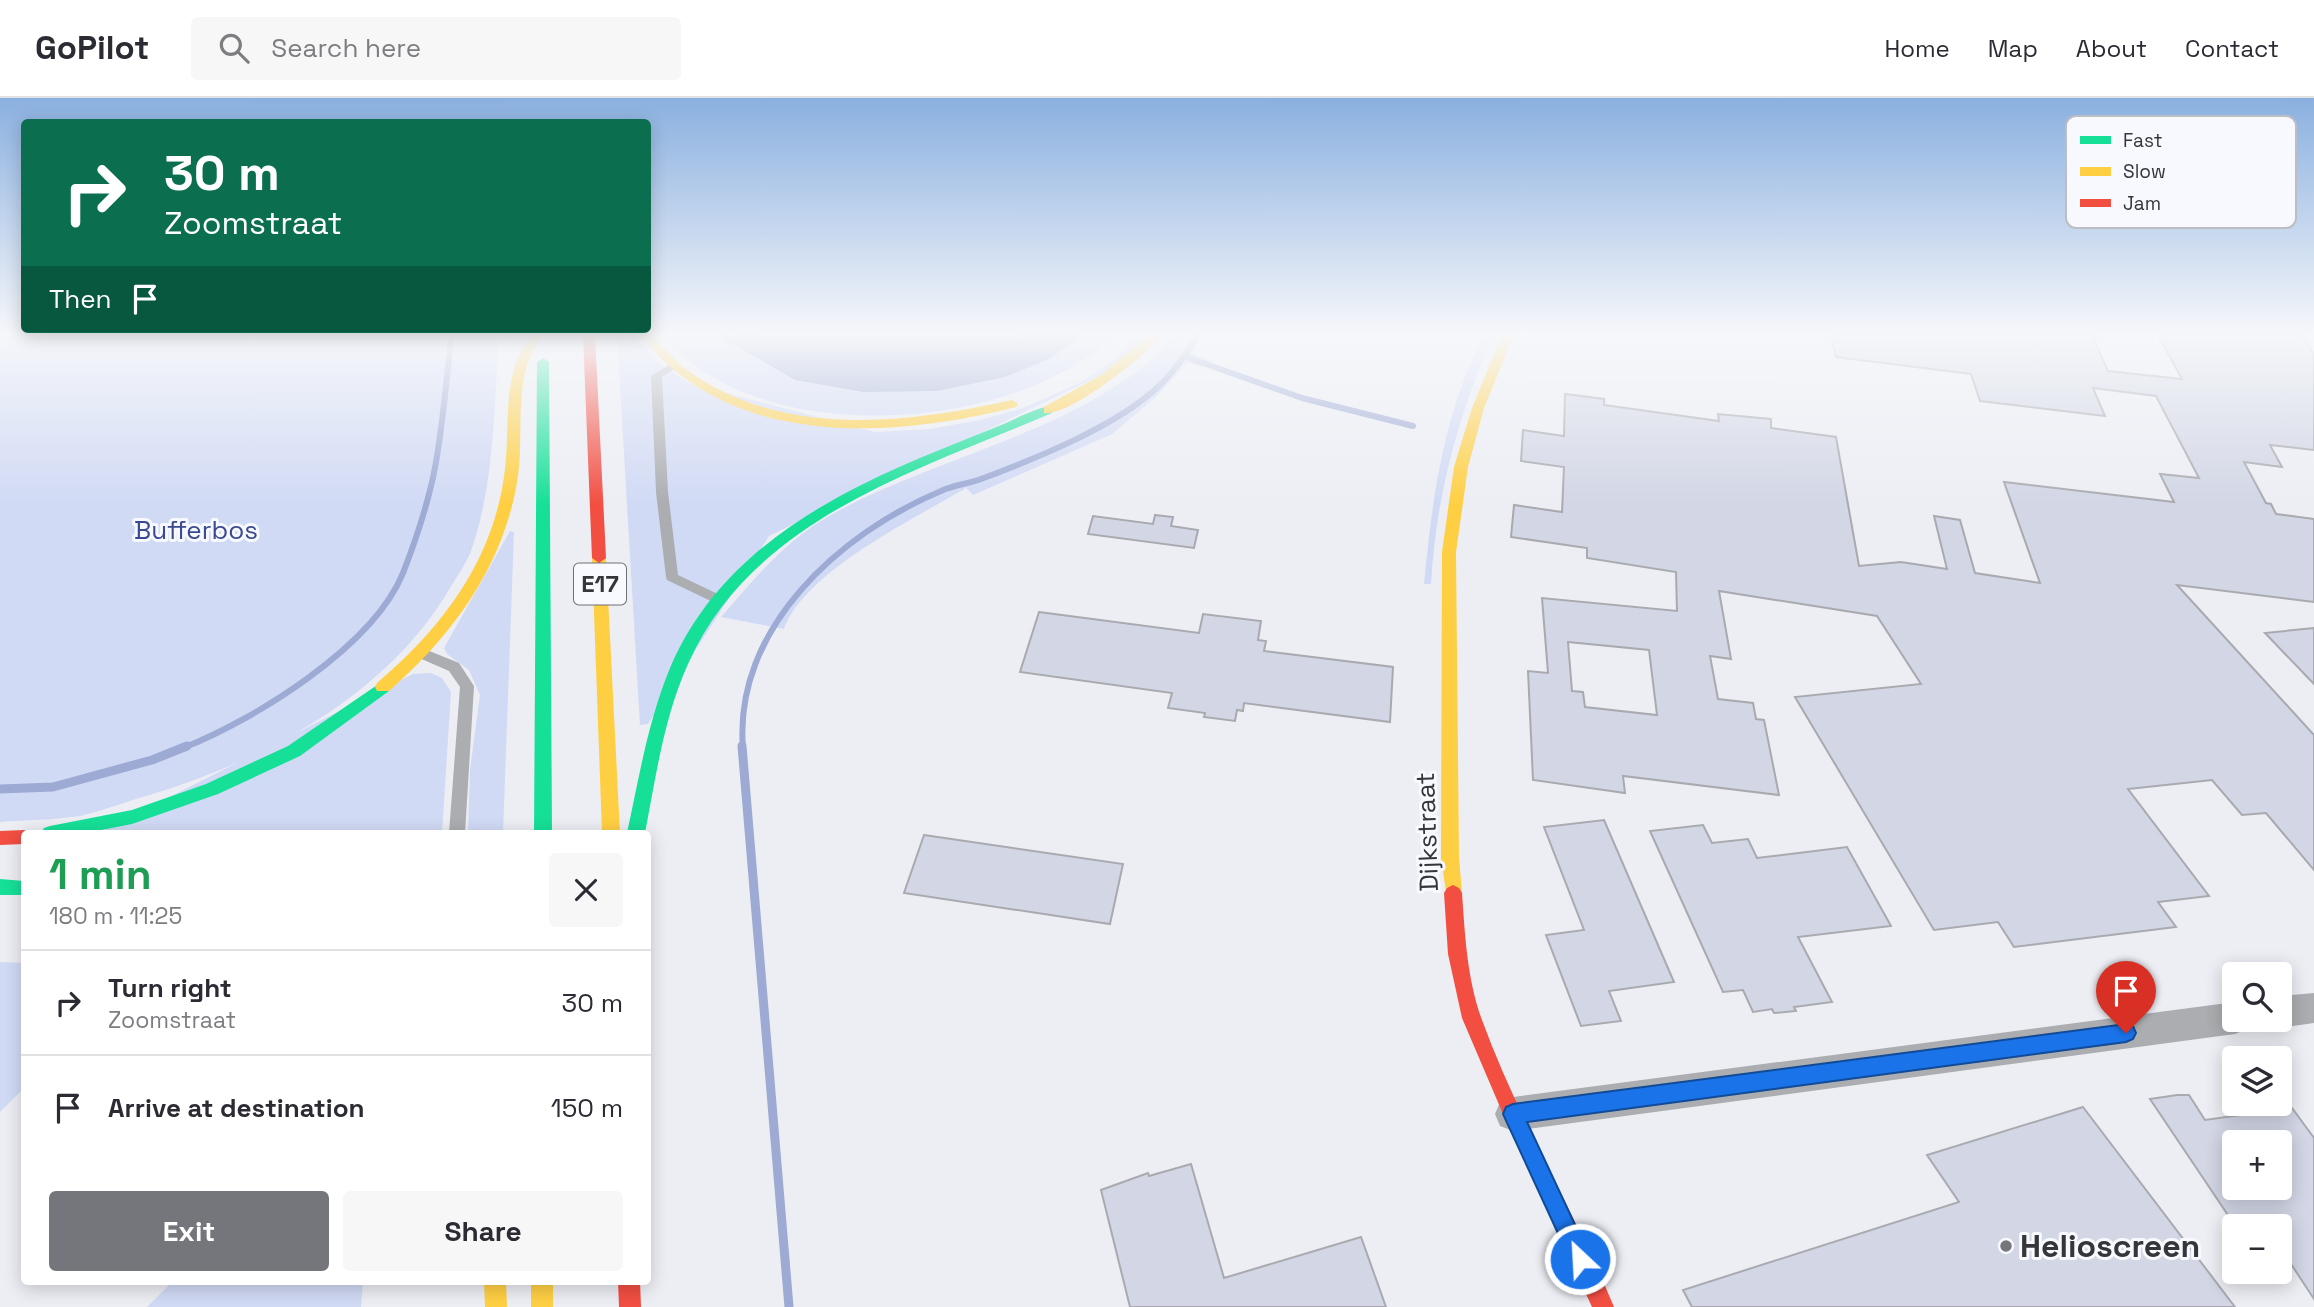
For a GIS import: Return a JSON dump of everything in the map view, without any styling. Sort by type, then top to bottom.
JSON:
[{"type":"main road","points":[[65,830],[132,817],[212,789],[294,751],[354,710],[422,653],[463,605],[486,564],[496,537],[511,478],[518,391]]},
{"type":"main road","name":"E17","points":[[543,391],[543,830]]},
{"type":"main road","name":"E17","points":[[591,391],[611,830]]},
{"type":"main road","points":[[719,391],[767,412],[860,426],[941,421],[1025,400]]},
{"type":"main road","points":[[637,830],[652,752],[669,692],[689,643],[717,598],[757,556],[790,529],[825,506],[876,479],[1062,405],[1086,391]]},
{"type":"main road","name":"Dijkstraat","points":[[1485,391],[1461,467],[1448,552],[1450,830],[1460,967],[1472,1018],[1513,1114],[1603,1307]]},
{"type":"main road","points":[[0,838],[21,837]]},
{"type":"main road","points":[[0,887],[21,888]]},
{"type":"main road","points":[[495,1285],[496,1307]]},
{"type":"main road","points":[[542,1285],[542,1307]]},
{"type":"main road","points":[[629,1285],[630,1307]]},
{"type":"street","points":[[2292,1011],[2314,1008]]},
{"type":"street","points":[[1513,1114],[2222,1020]]},
{"type":"lane","points":[[657,391],[662,492],[672,576],[693,589],[717,598]]},
{"type":"lane","points":[[422,653],[454,667],[467,686],[457,830]]},
{"type":"green space","name":"Bufferbos","points":[[0,391],[496,391],[485,498],[469,555],[426,624],[393,660],[356,693],[273,746],[182,784],[80,816],[0,822]]},
{"type":"green space","points":[[620,391],[719,391],[875,432],[930,429],[980,420],[1023,408],[1060,391],[1067,391],[769,536],[648,724],[640,725]]},
{"type":"green space","points":[[743,391],[1019,391],[966,406],[911,414],[854,415],[798,408]]},
{"type":"green space","points":[[1106,391],[1161,391],[1112,434],[973,495],[966,488],[863,548],[814,587],[796,608],[784,629],[721,617],[784,549],[829,516],[899,482],[1009,439],[1080,407]]},
{"type":"green space","points":[[1460,391],[1471,391],[1444,488],[1431,584],[1424,584],[1436,488]]},
{"type":"green space","points":[[510,531],[514,532],[503,830],[468,830],[470,770],[480,695],[469,670],[447,654],[444,648]]},
{"type":"green space","points":[[431,673],[442,678],[451,692],[442,830],[104,830],[413,674]]},
{"type":"green space","points":[[0,962],[21,963],[21,1091],[0,1112]]},
{"type":"green space","points":[[169,1285],[363,1285],[361,1307],[147,1307]]},
{"type":"building","points":[[1977,391],[2094,391],[2105,416],[1980,401]]},
{"type":"building","points":[[2120,391],[2314,391],[2314,450],[2270,445],[2282,467],[2244,462],[2266,503],[2271,504],[2276,514],[2314,519],[2314,602],[2177,585],[2314,735],[2314,870],[2266,813],[2242,815],[2212,780],[2128,789],[2209,896],[2158,902],[2176,927],[2014,947],[1998,922],[1934,930],[1795,697],[1921,684],[1877,616],[1719,591],[1731,659],[1710,656],[1718,699],[1753,703],[1756,719],[1764,720],[1779,795],[1623,776],[1625,793],[1533,780],[1528,671],[1548,673],[1542,598],[1677,611],[1676,572],[1587,558],[1587,548],[1511,537],[1514,505],[1562,512],[1564,467],[1521,461],[1523,430],[1564,436],[1565,394],[1604,399],[1604,405],[1719,421],[1718,414],[1771,419],[1771,428],[1836,437],[1859,566],[1901,562],[1947,569],[1934,516],[1960,520],[1975,573],[2040,583],[2004,482],[2174,502],[2160,474],[2199,478],[2156,396]],"holes":[[[1568,642],[1649,650],[1657,715],[1585,707],[1583,692],[1572,691]]]},
{"type":"building","points":[[1155,515],[1173,517],[1171,526],[1198,530],[1194,548],[1088,534],[1093,516],[1153,524]]},
{"type":"building","points":[[1039,612],[1199,633],[1203,614],[1261,621],[1258,640],[1266,641],[1264,651],[1393,667],[1390,722],[1244,703],[1243,711],[1237,710],[1235,721],[1204,717],[1205,713],[1168,708],[1172,693],[1020,672]]},
{"type":"building","points":[[2314,628],[2314,684],[2265,633]]},
{"type":"building","points":[[1604,820],[1674,982],[1609,991],[1621,1021],[1581,1026],[1546,935],[1584,930],[1544,827]]},
{"type":"building","points":[[1703,825],[1712,843],[1748,839],[1757,858],[1847,847],[1891,926],[1798,937],[1832,1002],[1794,1007],[1796,1011],[1774,1013],[1772,1009],[1753,1012],[1743,990],[1723,992],[1650,831]]},
{"type":"building","points":[[924,835],[1123,864],[1110,924],[904,893]]},
{"type":"building","points":[[2189,1095],[2205,1120],[2234,1116],[2292,1116],[2292,1108],[2314,1138],[2314,1299],[2292,1266],[2292,1214],[2227,1214],[2150,1099]]},
{"type":"building","points":[[2083,1107],[2235,1307],[1692,1307],[1683,1290],[1959,1202],[1927,1155]]},
{"type":"building","points":[[1191,1164],[1224,1278],[1361,1237],[1386,1307],[1130,1307],[1101,1190],[1148,1173],[1149,1176]]},
{"type":"waterway","points":[[183,748],[243,719],[308,678],[339,654],[366,628],[388,601],[403,573],[423,517],[436,464],[445,391]]},
{"type":"waterway","points":[[743,748],[744,705],[756,664],[775,625],[800,591],[831,559],[866,532],[903,509],[946,489],[981,479],[1075,440],[1142,401],[1152,391]]},
{"type":"waterway","points":[[1283,391],[1413,426]]},
{"type":"waterway","points":[[0,789],[53,787],[152,760],[187,746]]},
{"type":"waterway","points":[[742,746],[789,1307]]},
{"type":"traffic: fast","points":[[543,391],[543,830]]},
{"type":"traffic: fast","points":[[637,830],[662,713],[679,667],[689,645],[719,597],[757,558],[799,525],[846,498],[1048,410]]},
{"type":"traffic: fast","points":[[65,830],[132,817],[212,789],[294,751],[383,687]]},
{"type":"traffic: fast","points":[[0,887],[21,888]]},
{"type":"traffic: slow","points":[[383,687],[407,666],[450,620],[483,568],[505,509],[511,477],[517,391]]},
{"type":"traffic: slow","points":[[713,391],[767,413],[815,422],[866,424],[917,421],[1012,404]]},
{"type":"traffic: slow","points":[[1048,410],[1084,391]]},
{"type":"traffic: slow","points":[[1453,893],[1450,858],[1449,552],[1461,467],[1485,391]]},
{"type":"traffic: slow","points":[[599,558],[611,830]]},
{"type":"traffic: slow","points":[[495,1285],[496,1307]]},
{"type":"traffic: slow","points":[[542,1285],[542,1307]]},
{"type":"traffic: jam","points":[[592,391],[599,558]]},
{"type":"traffic: jam","points":[[0,838],[21,837]]},
{"type":"traffic: jam","points":[[1453,893],[1457,954],[1472,1018],[1513,1114],[1603,1307]]},
{"type":"traffic: jam","points":[[629,1285],[630,1307]]},
{"type":"place","name":"Helioscreen","points":[[2006,1246]]},
{"type":"route","points":[[1580,1259],[1513,1114],[2126,1033]]}]
